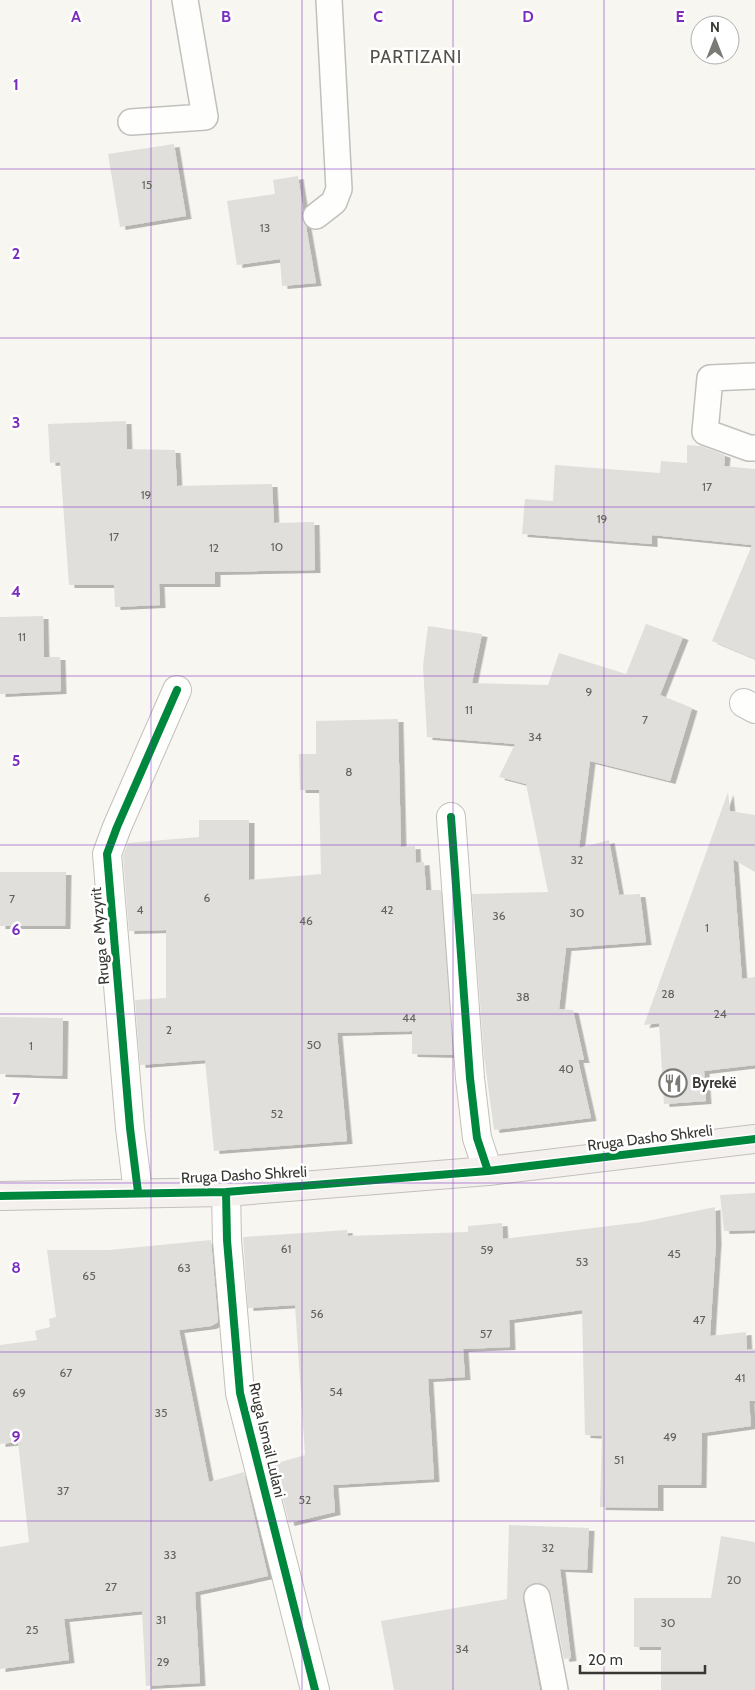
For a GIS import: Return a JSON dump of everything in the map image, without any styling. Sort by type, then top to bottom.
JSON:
[{"type":"main road","name":"Rruga Dasho Shkreli","points":[[0,1196],[138,1192],[226,1192],[488,1172],[755,1139]]},
{"type":"street","name":"Rruga e Myzyrit","points":[[138,1192],[130,1128],[107,854],[177,690]]},
{"type":"street","points":[[452,818],[470,1078],[477,1138],[488,1172]]},
{"type":"street","name":"Rruga Ismail Lulani","points":[[226,1192],[240,1393],[315,1690]]},
{"type":"lane","points":[[131,122],[205,116],[186,0]]},
{"type":"lane","points":[[316,216],[334,202],[340,188],[329,0]]},
{"type":"lane","points":[[755,376],[710,378],[705,432],[749,448],[755,448]]},
{"type":"lane","points":[[537,1597],[555,1690]]},
{"type":"building","points":[[174,144],[186,216],[120,227],[108,154]]},
{"type":"building","points":[[298,176],[303,209],[302,218],[306,226],[316,283],[282,286],[280,259],[237,265],[227,201],[275,194],[273,180]]},
{"type":"building","points":[[126,421],[127,449],[175,450],[177,486],[272,484],[274,523],[314,522],[315,570],[215,572],[215,584],[159,584],[160,605],[115,607],[114,585],[69,585],[60,462],[50,463],[48,424]]},
{"type":"building","points":[[687,445],[701,446],[725,455],[724,466],[755,469],[755,659],[712,641],[752,545],[652,535],[652,544],[522,534],[525,499],[553,501],[555,465],[660,473],[661,461],[687,463]]},
{"type":"building","points":[[43,616],[44,657],[60,657],[61,691],[0,694],[0,617]]},
{"type":"building","points":[[646,624],[683,637],[660,695],[692,708],[670,781],[590,761],[579,848],[609,840],[619,895],[640,894],[646,942],[566,948],[559,1009],[573,1010],[584,1060],[578,1060],[591,1118],[494,1130],[484,1056],[472,894],[548,892],[526,784],[499,777],[515,744],[427,737],[423,666],[428,626],[482,634],[472,683],[548,685],[559,653],[626,674]]},
{"type":"building","points":[[398,719],[401,847],[415,846],[416,863],[424,862],[426,890],[441,890],[453,1055],[412,1054],[412,1031],[337,1033],[347,1141],[214,1151],[205,1060],[140,1065],[135,1000],[166,998],[166,930],[129,931],[123,856],[128,843],[199,837],[199,820],[249,820],[249,880],[321,874],[319,790],[300,790],[299,754],[316,754],[316,721]]},
{"type":"building","points":[[728,792],[730,811],[755,815],[755,872],[733,859],[742,979],[755,977],[755,1065],[704,1071],[706,1101],[664,1104],[659,1023],[644,1025]]},
{"type":"building","points":[[0,872],[66,872],[65,926],[0,926]]},
{"type":"building","points":[[0,1017],[63,1018],[62,1076],[0,1074]]},
{"type":"building","points":[[755,1193],[755,1230],[724,1231],[720,1195]]},
{"type":"building","points":[[715,1207],[716,1242],[710,1336],[746,1332],[747,1350],[755,1349],[755,1401],[749,1401],[751,1426],[702,1433],[701,1485],[658,1485],[658,1508],[600,1507],[602,1436],[585,1435],[582,1310],[509,1320],[510,1347],[463,1349],[465,1377],[428,1379],[434,1479],[333,1485],[335,1512],[289,1523],[274,1464],[305,1455],[295,1305],[248,1308],[243,1237],[347,1230],[348,1236],[468,1232],[468,1226],[502,1223],[503,1239],[642,1222]]},
{"type":"building","points":[[211,1240],[218,1322],[211,1326],[179,1330],[209,1482],[244,1472],[268,1576],[195,1592],[200,1683],[146,1686],[142,1611],[64,1619],[69,1660],[0,1669],[0,1547],[29,1542],[18,1442],[0,1444],[0,1345],[37,1340],[35,1331],[50,1327],[49,1319],[56,1317],[47,1250],[109,1250]]},
{"type":"building","points":[[509,1525],[589,1528],[587,1570],[560,1569],[571,1658],[564,1659],[551,1594],[548,1588],[542,1584],[534,1583],[527,1587],[523,1600],[540,1690],[394,1690],[381,1621],[507,1599]]},
{"type":"building","points":[[721,1536],[755,1542],[755,1690],[661,1690],[661,1647],[634,1647],[634,1598],[711,1598]]},
{"type":"cycle path","points":[[138,1192],[130,1128],[107,854],[177,690]]},
{"type":"cycle path","points":[[451,817],[470,1078],[477,1138],[488,1171]]},
{"type":"cycle path","points":[[0,1196],[226,1192],[488,1171],[755,1139]]},
{"type":"cycle path","points":[[226,1192],[227,1240],[240,1393],[315,1690]]},
{"type":"place","name":"Byrekë","points":[[673,1083]]},
{"type":"district","name":"PARTIZANI","points":[[416,57]]}]
